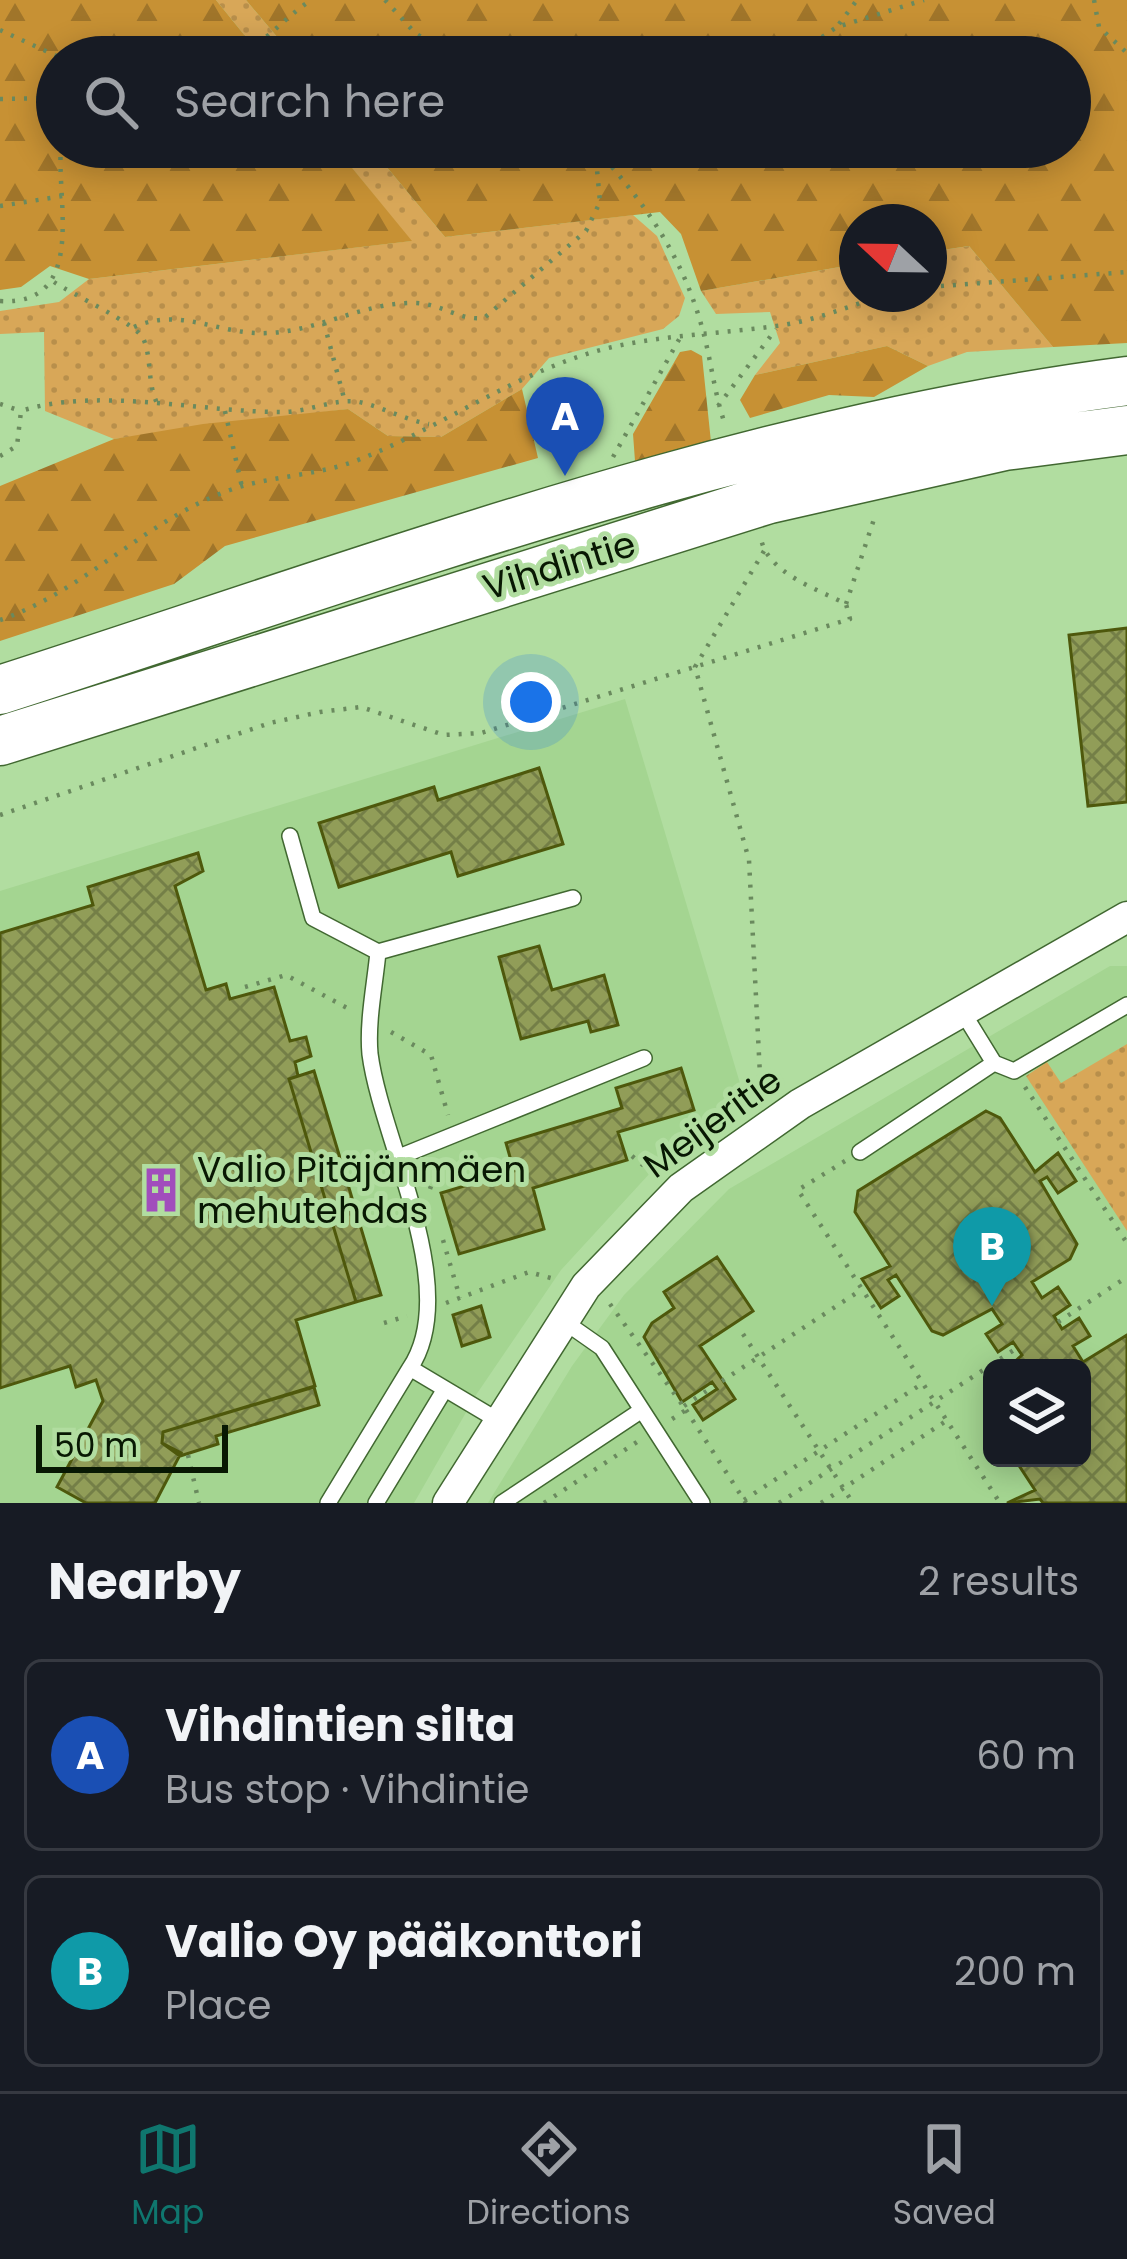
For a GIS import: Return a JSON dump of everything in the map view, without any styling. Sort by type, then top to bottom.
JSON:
[{"type":"main road","name":"Vihdintie","points":[[0,690],[756,452],[992,398],[1127,381]]},
{"type":"main road","name":"Vihdintie","points":[[0,740],[769,499],[1004,446],[1127,430]]},
{"type":"street","name":"Meijeritie","points":[[448,1503],[562,1320],[616,1250],[681,1188],[779,1117],[1127,917]]},
{"type":"lane","points":[[290,836],[313,918],[378,952],[573,898]]},
{"type":"lane","points":[[328,1503],[425,1345],[421,1237],[370,1053],[378,952]]},
{"type":"lane","points":[[962,1012],[994,1063],[1014,1071],[1127,1005]]},
{"type":"lane","points":[[399,1157],[644,1058]]},
{"type":"lane","points":[[860,1152],[994,1063]]},
{"type":"lane","points":[[562,1320],[602,1348],[702,1503]]},
{"type":"lane","points":[[410,1368],[499,1421]]},
{"type":"lane","points":[[376,1503],[445,1389]]},
{"type":"lane","points":[[502,1503],[642,1410]]},
{"type":"path","points":[[272,36],[286,17],[311,0]]},
{"type":"path","points":[[385,0],[420,36]]},
{"type":"path","points":[[837,27],[857,0]]},
{"type":"path","points":[[824,36],[837,27],[924,0]]},
{"type":"path","points":[[1094,0],[1100,27],[1127,53]]},
{"type":"path","points":[[0,30],[36,46]]},
{"type":"path","points":[[0,99],[36,98]]},
{"type":"path","points":[[0,301],[18,302],[52,280],[62,261],[62,168]]},
{"type":"path","points":[[134,327],[182,316],[242,333],[324,323],[408,302],[439,304],[468,320],[498,310],[550,257],[586,231],[596,214],[595,168]]},
{"type":"path","points":[[611,168],[665,233],[703,332],[728,432]]},
{"type":"path","points":[[0,206],[63,196]]},
{"type":"path","points":[[947,286],[1127,272]]},
{"type":"path","points":[[52,280],[134,327],[145,341],[150,388],[157,403]]},
{"type":"path","points":[[0,620],[35,608],[91,576],[178,514],[242,488],[361,459],[531,374],[605,349],[703,332],[778,326],[842,312]]},
{"type":"path","points":[[324,323],[346,402]]},
{"type":"path","points":[[718,406],[778,326]]},
{"type":"path","points":[[608,463],[681,336]]},
{"type":"path","points":[[0,404],[21,411],[48,402],[302,412],[346,402],[430,424]]},
{"type":"path","points":[[0,456],[16,446],[21,411]]},
{"type":"path","points":[[225,411],[242,488]]},
{"type":"path","points":[[0,815],[270,723],[361,707],[444,735],[481,733],[850,619],[846,604],[876,513],[874,501]]},
{"type":"path","points":[[759,527],[764,551],[787,573],[846,604]]},
{"type":"path","points":[[764,551],[695,667],[749,860],[760,1075],[779,1117]]},
{"type":"path","points":[[1014,1071],[1127,1243]]},
{"type":"path","points":[[860,1152],[798,1190],[1000,1503]]},
{"type":"path","points":[[632,1156],[656,1176]]},
{"type":"path","points":[[486,1287],[529,1272],[550,1274],[561,1282]]},
{"type":"path","points":[[1058,1322],[1127,1277]]},
{"type":"path","points":[[722,1381],[861,1289]]},
{"type":"path","points":[[743,1334],[853,1503]]},
{"type":"path","points":[[779,1503],[1018,1348]]},
{"type":"path","points":[[714,1386],[685,1408],[745,1502],[923,1384]]},
{"type":"path","points":[[820,1503],[947,1420]]},
{"type":"path","points":[[188,1455],[199,1503]]},
{"type":"shaded area","points":[[216,0],[246,0],[276,36],[245,36]]},
{"type":"shaded area","points":[[352,168],[388,168],[445,237],[633,215],[657,236],[685,298],[679,316],[663,329],[549,358],[522,389],[441,437],[388,436],[348,409],[114,439],[45,411],[44,332],[0,334],[0,311],[59,302],[89,279],[411,241]]},
{"type":"shaded area","points":[[969,246],[1053,347],[967,352],[928,366],[887,346],[755,375],[780,343],[770,312],[716,314],[701,291],[839,267],[839,312],[947,312],[947,249]]},
{"type":"shaded area","points":[[625,699],[745,1100],[651,1172],[561,1270],[476,1395],[414,1503],[0,1503],[0,891]]},
{"type":"shaded area","points":[[1110,966],[1127,966],[1127,1503],[488,1503],[572,1366],[624,1295],[729,1189]]},
{"type":"shaded area","points":[[1127,1044],[1127,1231],[1026,1076],[1047,1062],[1061,1083]]},
{"type":"green space","points":[[0,0],[216,0],[245,36],[36,36],[36,168],[352,168],[412,241],[89,279],[50,266],[21,287],[0,290]]},
{"type":"green space","points":[[246,0],[1127,0],[1127,343],[1053,347],[969,246],[947,249],[947,204],[839,204],[839,267],[701,291],[681,234],[660,212],[445,237],[388,168],[1091,168],[1091,36],[276,36]]},
{"type":"green space","points":[[887,346],[928,366],[874,397],[829,395],[750,418],[740,400],[755,375]]},
{"type":"green space","points":[[691,350],[702,356],[711,442],[635,461],[633,434],[680,352]]},
{"type":"green space","points":[[522,389],[538,458],[225,546],[174,584],[0,641],[0,486],[114,439],[203,424],[348,409],[388,436],[441,437]]},
{"type":"building","points":[[1127,628],[1127,802],[1088,806],[1069,635]]},
{"type":"building","points":[[539,768],[563,844],[458,876],[451,852],[339,887],[319,823],[434,787],[438,800]]},
{"type":"building","name":"Valio Pitäjänmäen mehutehdas","points":[[198,853],[203,871],[175,886],[206,990],[226,984],[230,999],[274,987],[290,1041],[306,1037],[311,1056],[295,1062],[298,1076],[289,1079],[356,1302],[296,1320],[315,1386],[163,1432],[162,1443],[181,1453],[155,1503],[86,1503],[57,1487],[103,1401],[96,1380],[76,1387],[70,1366],[0,1388],[0,933],[93,905],[88,887]]},
{"type":"building","points":[[539,946],[552,990],[604,975],[618,1025],[591,1032],[588,1021],[521,1039],[499,957]]},
{"type":"building","points":[[681,1068],[694,1110],[618,1132],[627,1160],[533,1188],[544,1229],[459,1254],[441,1193],[514,1171],[506,1143],[622,1108],[616,1088]]},
{"type":"building","points":[[314,1071],[381,1295],[356,1302],[289,1079]]},
{"type":"building","points":[[986,1111],[1000,1118],[1035,1172],[1058,1153],[1076,1181],[1058,1193],[1047,1177],[1040,1181],[1077,1244],[1070,1259],[1032,1282],[1042,1298],[1058,1287],[1070,1305],[1054,1316],[1062,1329],[1079,1318],[1090,1336],[1073,1346],[1081,1359],[1018,1359],[1022,1355],[1013,1342],[998,1352],[986,1334],[1002,1324],[992,1309],[943,1335],[932,1331],[896,1275],[888,1280],[899,1296],[881,1308],[862,1279],[890,1266],[855,1212],[858,1191]]},
{"type":"building","points":[[717,1257],[753,1311],[700,1346],[735,1399],[703,1420],[693,1405],[717,1389],[712,1382],[682,1402],[644,1337],[652,1323],[674,1308],[664,1292]]},
{"type":"building","points":[[481,1306],[490,1337],[462,1346],[453,1315]]},
{"type":"building","points":[[1127,1335],[1127,1503],[1043,1503],[1040,1499],[1007,1503],[1035,1490],[1020,1467],[1091,1467],[1088,1359]]},
{"type":"building","points":[[314,1387],[319,1405],[216,1436],[218,1444],[180,1456],[162,1443],[163,1432]]},
{"type":"place","name":"Vihdintien silta","points":[[565,476]]},
{"type":"place","name":"Valio Pitäjänmäen mehutehdas","points":[[161,1190]]},
{"type":"place","name":"Valio Oy pääkonttori","points":[[992,1306]]}]
